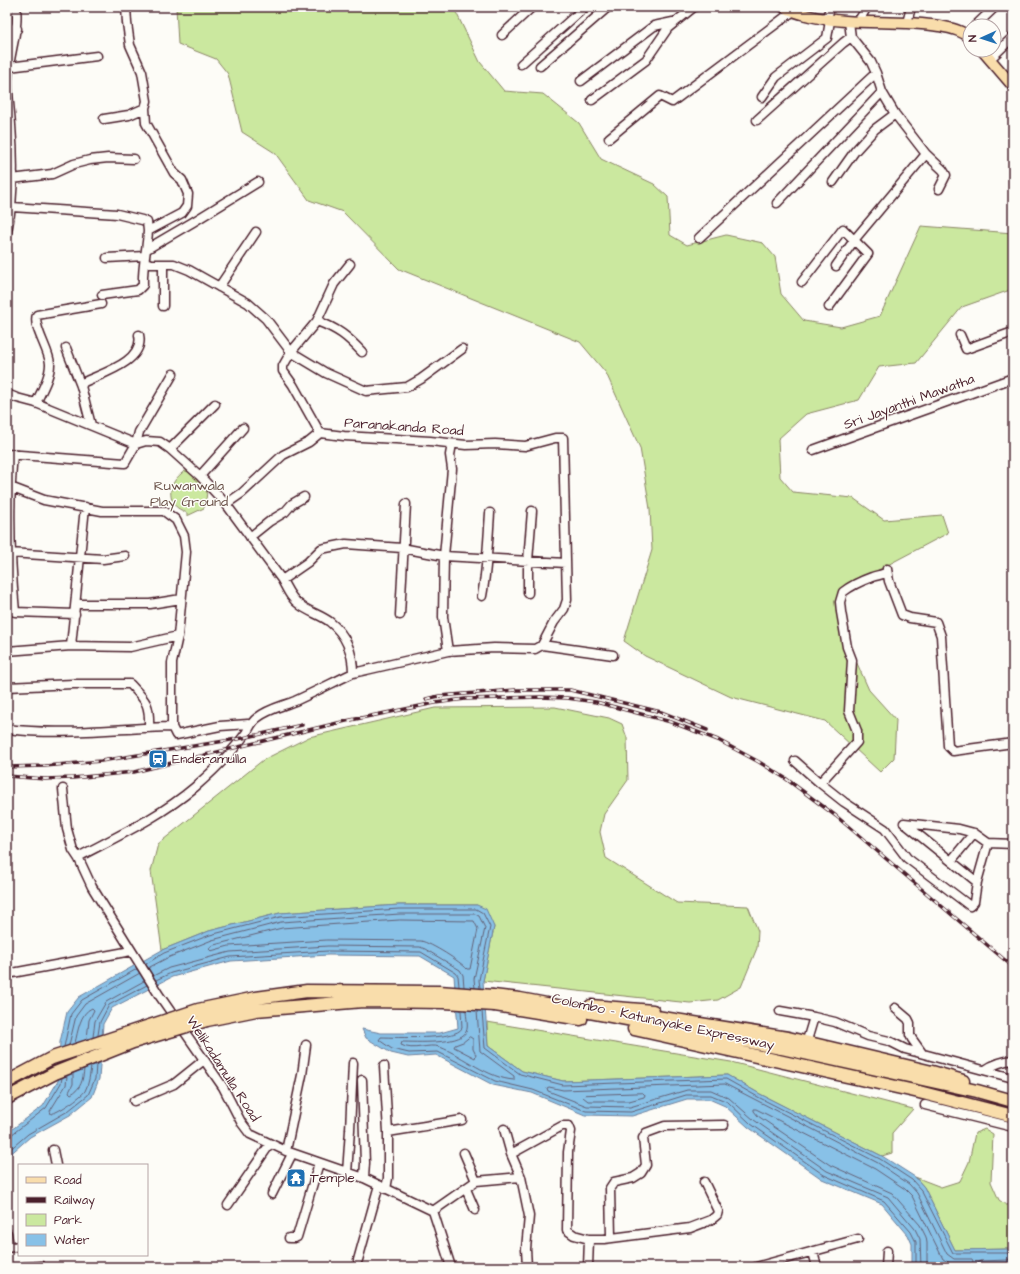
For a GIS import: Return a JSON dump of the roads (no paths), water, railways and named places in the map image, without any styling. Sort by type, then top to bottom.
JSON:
[{"type":"highway","name":"Colombo - Katunayake Expressway","points":[[7,1082],[52,1058],[198,1010],[256,998],[307,990],[439,992],[608,1023],[919,1092],[1013,1116]]},
{"type":"highway","name":"Colombo - Katunayake Expressway","points":[[7,1098],[55,1073],[133,1042],[207,1020],[256,1010],[363,1001],[444,1002],[520,999],[781,1048],[1013,1100]]},
{"type":"highway","points":[[520,999],[660,1011],[808,1037],[876,1052],[933,1068],[1013,1097]]},
{"type":"highway","points":[[550,1002],[787,1044],[963,1085],[1013,1100]]},
{"type":"highway","points":[[586,1005],[788,1038],[932,1072],[982,1086]]},
{"type":"main road","points":[[788,9],[827,20],[928,24],[952,28],[962,32]]},
{"type":"main road","points":[[990,59],[1012,81]]},
{"type":"street","points":[[7,232],[12,207],[10,190],[12,179],[9,147],[8,77],[17,29],[16,7]]},
{"type":"street","points":[[126,7],[130,44],[142,72],[147,101],[145,108],[146,123],[174,173],[182,180],[188,194],[187,206],[182,213],[148,232]]},
{"type":"street","points":[[502,35],[532,7]]},
{"type":"street","points":[[521,64],[584,7]]},
{"type":"street","points":[[540,66],[608,7]]},
{"type":"street","points":[[592,100],[646,60],[668,28],[694,7]]},
{"type":"street","points":[[762,97],[776,78],[827,38],[827,20],[831,7]]},
{"type":"street","points":[[757,120],[851,37],[853,22],[867,7]]},
{"type":"street","points":[[907,23],[911,7]]},
{"type":"street","points":[[983,18],[995,7]]},
{"type":"street","points":[[609,138],[660,96],[672,102],[788,9]]},
{"type":"street","points":[[580,81],[654,26],[676,21]]},
{"type":"street","points":[[7,28],[17,29]]},
{"type":"street","points":[[851,37],[871,62],[882,92],[895,114],[926,154],[944,170],[946,174],[939,189]]},
{"type":"street","points":[[990,59],[1013,37]]},
{"type":"street","points":[[9,67],[98,56]]},
{"type":"street","points":[[699,238],[876,73]]},
{"type":"street","points":[[777,203],[882,92]]},
{"type":"street","points":[[104,119],[129,115],[145,108]]},
{"type":"street","points":[[833,182],[855,151],[875,129],[895,114]]},
{"type":"street","points":[[836,266],[854,239],[926,154]]},
{"type":"street","points":[[12,179],[52,174],[74,164],[90,160],[108,158],[134,159]]},
{"type":"street","points":[[107,258],[146,256],[193,222],[258,182]]},
{"type":"street","points":[[12,207],[117,214],[147,222],[148,232],[146,256],[142,270],[143,285],[138,290],[102,295]]},
{"type":"street","points":[[802,282],[843,229],[854,239],[868,254],[828,307]]},
{"type":"street","points":[[219,287],[256,232]]},
{"type":"street","points":[[146,256],[150,264],[174,264],[189,270],[248,303],[266,319],[291,352],[326,373],[366,391],[407,387],[421,379],[462,349]]},
{"type":"street","points":[[163,264],[163,306]]},
{"type":"street","points":[[226,504],[242,493],[283,454],[309,442],[320,433],[293,385],[283,371],[283,366],[291,352],[317,321],[334,284],[350,264]]},
{"type":"street","points":[[36,403],[49,375],[50,362],[38,327],[36,318],[37,315],[101,304]]},
{"type":"street","points":[[317,321],[335,328],[348,337],[362,352]]},
{"type":"street","points":[[960,335],[966,349],[1013,332]]},
{"type":"street","points":[[81,386],[84,382],[128,361],[136,352],[140,342],[138,335]]},
{"type":"street","points":[[66,348],[81,386],[91,425]]},
{"type":"street","points":[[75,614],[11,612],[10,454],[125,463],[136,444],[139,432],[174,374]]},
{"type":"street","name":"Sri Jayanthi Mawatha","points":[[813,450],[1013,378]]},
{"type":"street","points":[[7,394],[36,403],[136,444],[146,441],[160,442],[170,449],[200,476],[226,504],[282,580],[289,594],[299,605],[330,622],[341,634],[349,646],[353,661],[353,673]]},
{"type":"street","points":[[170,449],[215,404]]},
{"type":"street","points":[[200,476],[243,428]]},
{"type":"street","name":"Paranakanda Road","points":[[320,433],[452,444],[526,446],[556,438],[563,438],[566,563]]},
{"type":"street","points":[[448,651],[443,617],[444,556],[452,469],[450,455],[452,444]]},
{"type":"street","points":[[10,487],[44,500],[102,511],[164,511],[176,520],[184,536],[186,552],[178,636],[172,663],[172,727],[176,735],[220,726],[250,724]]},
{"type":"street","points":[[250,537],[270,521],[285,512],[292,504],[304,497]]},
{"type":"street","points":[[400,616],[402,548],[406,504]]},
{"type":"street","points":[[71,646],[85,507]]},
{"type":"street","points":[[528,593],[528,561],[532,511]]},
{"type":"street","points":[[482,596],[486,573],[490,513]]},
{"type":"street","points":[[282,580],[308,562],[321,549],[346,544],[402,548],[444,556],[566,563],[567,600],[564,609],[554,622],[542,645]]},
{"type":"street","points":[[10,553],[103,559],[125,556]]},
{"type":"street","points":[[820,782],[857,742],[857,731],[850,711],[852,660],[847,647],[841,612],[840,602],[843,592],[853,585],[871,577],[884,574],[887,570],[889,581],[902,615],[910,618],[936,622],[941,636],[948,746],[953,751],[1013,743]]},
{"type":"street","points":[[76,604],[150,604],[181,599]]},
{"type":"street","points":[[7,651],[71,646],[130,647],[178,636]]},
{"type":"street","points":[[79,859],[80,856],[136,826],[173,803],[195,787],[243,738],[248,731],[250,724],[267,711],[295,701],[353,673],[448,651],[494,648],[535,648],[542,645],[613,655]]},
{"type":"street","points":[[7,687],[73,684],[130,684],[147,702],[150,716],[149,728]]},
{"type":"street","points":[[7,728],[32,732],[90,732],[172,727]]},
{"type":"street","points":[[795,761],[844,802],[885,829],[907,858],[970,906],[974,902],[977,882],[988,843]]},
{"type":"street","name":"Welikadamulla Road","points":[[63,789],[68,829],[73,850],[79,859],[92,887],[159,995],[223,1087],[241,1122],[250,1134],[289,1152],[364,1178],[433,1211]]},
{"type":"street","points":[[977,882],[904,823],[959,829],[974,833],[988,843],[1013,844]]},
{"type":"street","points":[[951,860],[974,833]]},
{"type":"street","points":[[7,974],[131,950]]},
{"type":"street","points":[[895,1008],[908,1019],[910,1023],[910,1035],[922,1053]]},
{"type":"street","points":[[780,1011],[835,1022],[868,1036],[889,1041],[905,1049],[1013,1078]]},
{"type":"street","points":[[808,1037],[814,1017]]},
{"type":"street","points":[[272,1194],[289,1152],[306,1045]]},
{"type":"street","points":[[134,1101],[174,1084],[204,1060]]},
{"type":"street","points":[[985,1070],[992,1065],[1013,1060]]},
{"type":"street","points":[[347,1173],[353,1063]]},
{"type":"street","points":[[358,1260],[382,1187],[388,1178],[388,1132],[384,1066]]},
{"type":"street","points":[[362,1080],[365,1163],[364,1178]]},
{"type":"street","points":[[925,1105],[1013,1127]]},
{"type":"street","points":[[388,1132],[462,1120]]},
{"type":"street","points":[[611,1237],[610,1188],[614,1182],[633,1178],[641,1173],[646,1165],[643,1138],[646,1132],[664,1126],[724,1125]]},
{"type":"street","points":[[511,1154],[562,1126],[568,1126],[571,1131],[568,1152],[567,1230],[574,1235],[589,1239],[690,1228],[711,1220],[717,1215],[718,1211],[704,1182]]},
{"type":"street","points":[[504,1129],[511,1154],[521,1177],[529,1216],[526,1249],[527,1267]]},
{"type":"street","points":[[228,1206],[270,1144]]},
{"type":"street","points":[[53,1150],[56,1164]]},
{"type":"street","points":[[464,1153],[476,1181]]},
{"type":"street","points":[[289,1238],[297,1237],[319,1163]]},
{"type":"street","points":[[451,1267],[433,1211],[476,1181],[521,1177]]},
{"type":"street","points":[[466,1189],[475,1210]]},
{"type":"street","points":[[7,1233],[8,1248],[18,1246]]},
{"type":"street","points":[[588,1267],[589,1239]]},
{"type":"street","points":[[756,1267],[858,1239]]},
{"type":"street","points":[[886,1267],[887,1250]]},
{"type":"street","points":[[813,1252],[817,1267]]},
{"type":"street","points":[[24,1267],[41,1267]]},
{"type":"water","points":[[399,905],[477,905],[486,909],[494,927],[483,981],[488,1046],[522,1071],[563,1081],[727,1075],[760,1094],[882,1156],[915,1177],[924,1187],[955,1250],[1009,1249],[1013,1252],[1013,1261],[1010,1263],[954,1267],[912,1267],[912,1244],[908,1235],[882,1204],[822,1179],[748,1127],[725,1106],[709,1099],[687,1099],[632,1116],[585,1115],[532,1093],[493,1085],[436,1055],[408,1057],[391,1053],[366,1038],[362,1029],[381,1033],[440,1033],[458,1028],[454,976],[420,956],[328,955],[231,961],[172,977],[112,1008],[103,1024],[99,1079],[92,1097],[70,1115],[30,1137],[7,1157],[7,1133],[43,1106],[58,1081],[60,1042],[67,1012],[79,997],[162,950],[209,931],[280,913]]},
{"type":"railway","points":[[426,699],[439,696],[515,690],[570,690],[661,712],[707,730]]},
{"type":"railway","points":[[7,776],[45,779],[134,772],[346,721],[435,703],[465,699],[540,697],[567,698],[596,702],[671,722],[718,740],[785,778],[836,816],[1013,967]]},
{"type":"railway","points":[[7,767],[45,766],[101,761],[243,738],[302,725]]},
{"type":"place","name":"Enderamulla","points":[[158,759]]},
{"type":"place","name":"Temple","points":[[296,1178]]},
{"type":"park label","name":"Ruwanwala Play Ground","points":[[189,494]]}]
